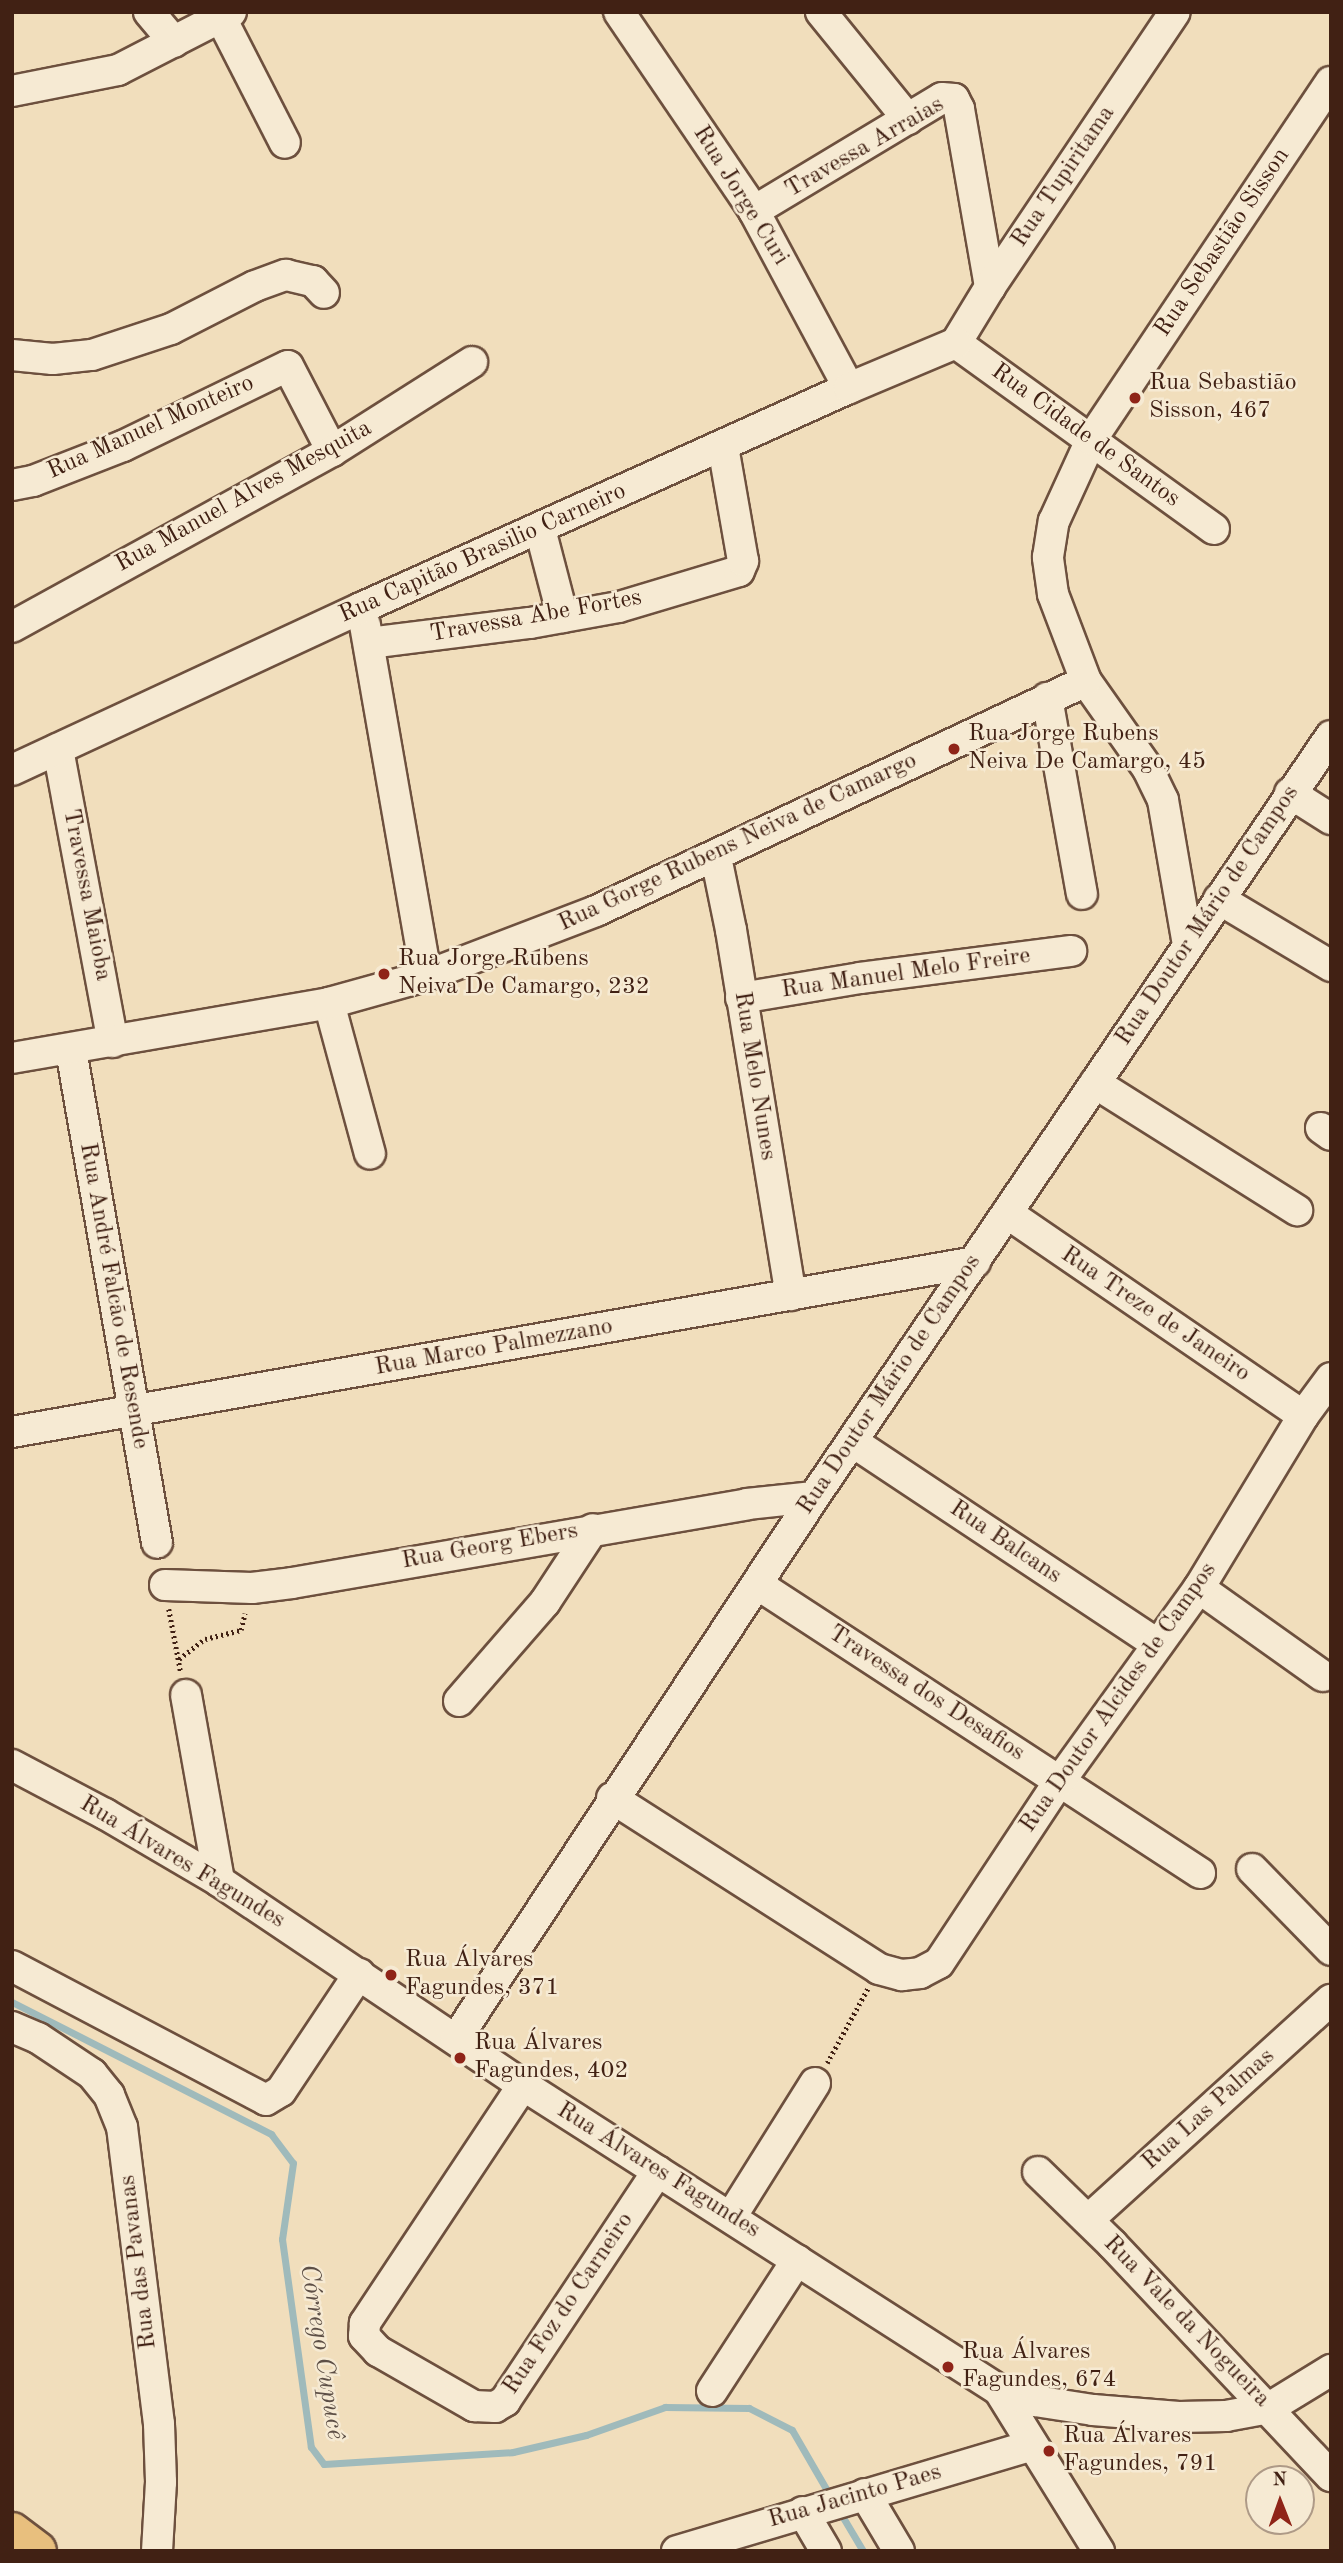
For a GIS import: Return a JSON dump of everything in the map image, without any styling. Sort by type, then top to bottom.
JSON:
[{"type":"main road","points":[[12,2532],[37,2551]]},
{"type":"street","points":[[149,12],[174,42]]},
{"type":"street","name":"Rua Jorge Curi","points":[[619,12],[754,211],[849,388]]},
{"type":"street","points":[[821,12],[908,118]]},
{"type":"street","name":"Rua Tupiritama","points":[[956,343],[990,287],[1175,12]]},
{"type":"street","points":[[12,91],[118,69],[226,15],[285,143]]},
{"type":"street","name":"Rua Sebastião Sisson","points":[[1188,945],[1163,800],[1148,768],[1086,681],[1054,594],[1048,557],[1054,521],[1091,440],[1331,82]]},
{"type":"street","name":"Travessa Arraias","points":[[754,211],[942,98],[954,99],[958,103],[990,287]]},
{"type":"street","points":[[12,355],[53,359],[92,355],[171,329],[255,286],[286,275],[313,281],[324,293]]},
{"type":"street","name":"Rua Cidade de Santos","points":[[956,343],[1214,529]]},
{"type":"street","name":"Rua Capitão Brasilio Carneiro","points":[[12,770],[361,608],[849,388],[956,343]]},
{"type":"street","name":"Rua Manuel Alves Mesquita","points":[[12,627],[332,452],[472,362]]},
{"type":"street","name":"Rua Manuel Monteiro","points":[[12,485],[33,481],[123,446],[288,366],[332,452]]},
{"type":"street","name":"Travessa Abe Fortes","points":[[369,643],[563,617],[649,598],[742,569],[723,446]]},
{"type":"street","points":[[540,529],[563,617]]},
{"type":"street","points":[[361,608],[426,976]]},
{"type":"street","name":"Rua Gorge Rubens Neiva de Camargo","points":[[12,1058],[71,1050],[329,1003],[426,976],[596,911],[716,857],[1086,681]]},
{"type":"street","points":[[1047,698],[1082,894]]},
{"type":"street","name":"Rua Doutor Mário de Campos","points":[[456,2039],[612,1798],[814,1497],[1331,736]]},
{"type":"street","name":"Travessa Maioba","points":[[58,749],[113,1042]]},
{"type":"street","points":[[1290,793],[1331,819]]},
{"type":"street","name":"Rua Melo Nunes","points":[[716,857],[791,1295]]},
{"type":"street","points":[[1219,899],[1331,966]]},
{"type":"street","name":"Rua Manuel Melo Freire","points":[[741,998],[860,978],[1071,951]]},
{"type":"street","points":[[329,1003],[370,1154]]},
{"type":"street","name":"Rua André Falcão de Resende","points":[[71,1050],[132,1413],[157,1543]]},
{"type":"street","points":[[1095,1083],[1297,1210]]},
{"type":"street","name":"Rua Treze de Janeiro","points":[[1007,1213],[1303,1416]]},
{"type":"street","name":"Rua Marco Palmezzano","points":[[12,1432],[132,1413],[975,1262]]},
{"type":"street","name":"Rua Doutor Alcides de Campos","points":[[612,1798],[879,1969],[902,1975],[920,1973],[939,1963],[1059,1782],[1199,1588],[1303,1416],[1331,1378]]},
{"type":"street","name":"Rua Balcans","points":[[853,1442],[1157,1644]]},
{"type":"street","name":"Rua Georg Ebers","points":[[165,1585],[251,1588],[747,1504],[814,1497]]},
{"type":"street","points":[[459,1701],[545,1602],[593,1529]]},
{"type":"street","name":"Travessa dos Desafios","points":[[757,1584],[1200,1873]]},
{"type":"street","points":[[1199,1588],[1323,1676]]},
{"type":"street","points":[[186,1695],[219,1881]]},
{"type":"street","name":"Rua Álvares Fagundes","points":[[12,1765],[105,1814],[219,1881],[523,2085],[999,2390],[1099,2551]]},
{"type":"street","points":[[1252,1869],[1331,1950]]},
{"type":"street","points":[[12,1966],[151,2037],[262,2100],[270,2100],[281,2091],[359,1973]]},
{"type":"street","name":"Rua Las Palmas","points":[[1088,2220],[1331,2000]]},
{"type":"street","name":"Rua das Pavanas","points":[[12,2027],[38,2038],[92,2074],[109,2095],[122,2127],[159,2424],[161,2482],[157,2551]]},
{"type":"street","points":[[731,2217],[816,2083]]},
{"type":"street","name":"Rua Foz do Carneiro","points":[[523,2085],[365,2323],[364,2336],[378,2351],[474,2406],[495,2407],[505,2401],[658,2171]]},
{"type":"street","name":"Rua Vale da Nogueira","points":[[1038,2172],[1088,2220],[1331,2476]]},
{"type":"street","points":[[712,2391],[797,2260]]},
{"type":"street","points":[[999,2390],[1035,2401],[1093,2410],[1178,2417],[1226,2416],[1269,2408],[1331,2370]]},
{"type":"street","name":"Rua Jacinto Paes","points":[[677,2551],[1033,2445]]},
{"type":"street","points":[[860,2495],[899,2551]]},
{"type":"street","points":[[808,2511],[827,2551]]},
{"type":"path","points":[[165,1585],[186,1695]]},
{"type":"path","points":[[179,1659],[205,1639],[241,1630],[251,1588]]},
{"type":"path","points":[[816,2083],[879,1969]]},
{"type":"waterway","name":"Córrego Cupucê","points":[[12,2002],[271,2134],[293,2163],[282,2239],[311,2447],[324,2464],[513,2452],[586,2435],[665,2407],[749,2408],[792,2430],[832,2499]]},
{"type":"waterway","name":"Córrego Cupucê","points":[[838,2509],[863,2551]]},
{"type":"place","name":"Rua Sebastião Sisson, 467","points":[[1135,398]]},
{"type":"place","name":"Rua Jorge Rubens Neiva De Camargo, 45","points":[[954,749]]},
{"type":"place","name":"Rua Jorge Rubens Neiva De Camargo, 232","points":[[384,974]]},
{"type":"place","name":"Rua Álvares Fagundes, 371","points":[[391,1975]]},
{"type":"place","name":"Rua Álvares Fagundes, 402","points":[[460,2058]]},
{"type":"place","name":"Rua Álvares Fagundes, 674","points":[[948,2367]]},
{"type":"place","name":"Rua Álvares Fagundes, 791","points":[[1049,2451]]}]
